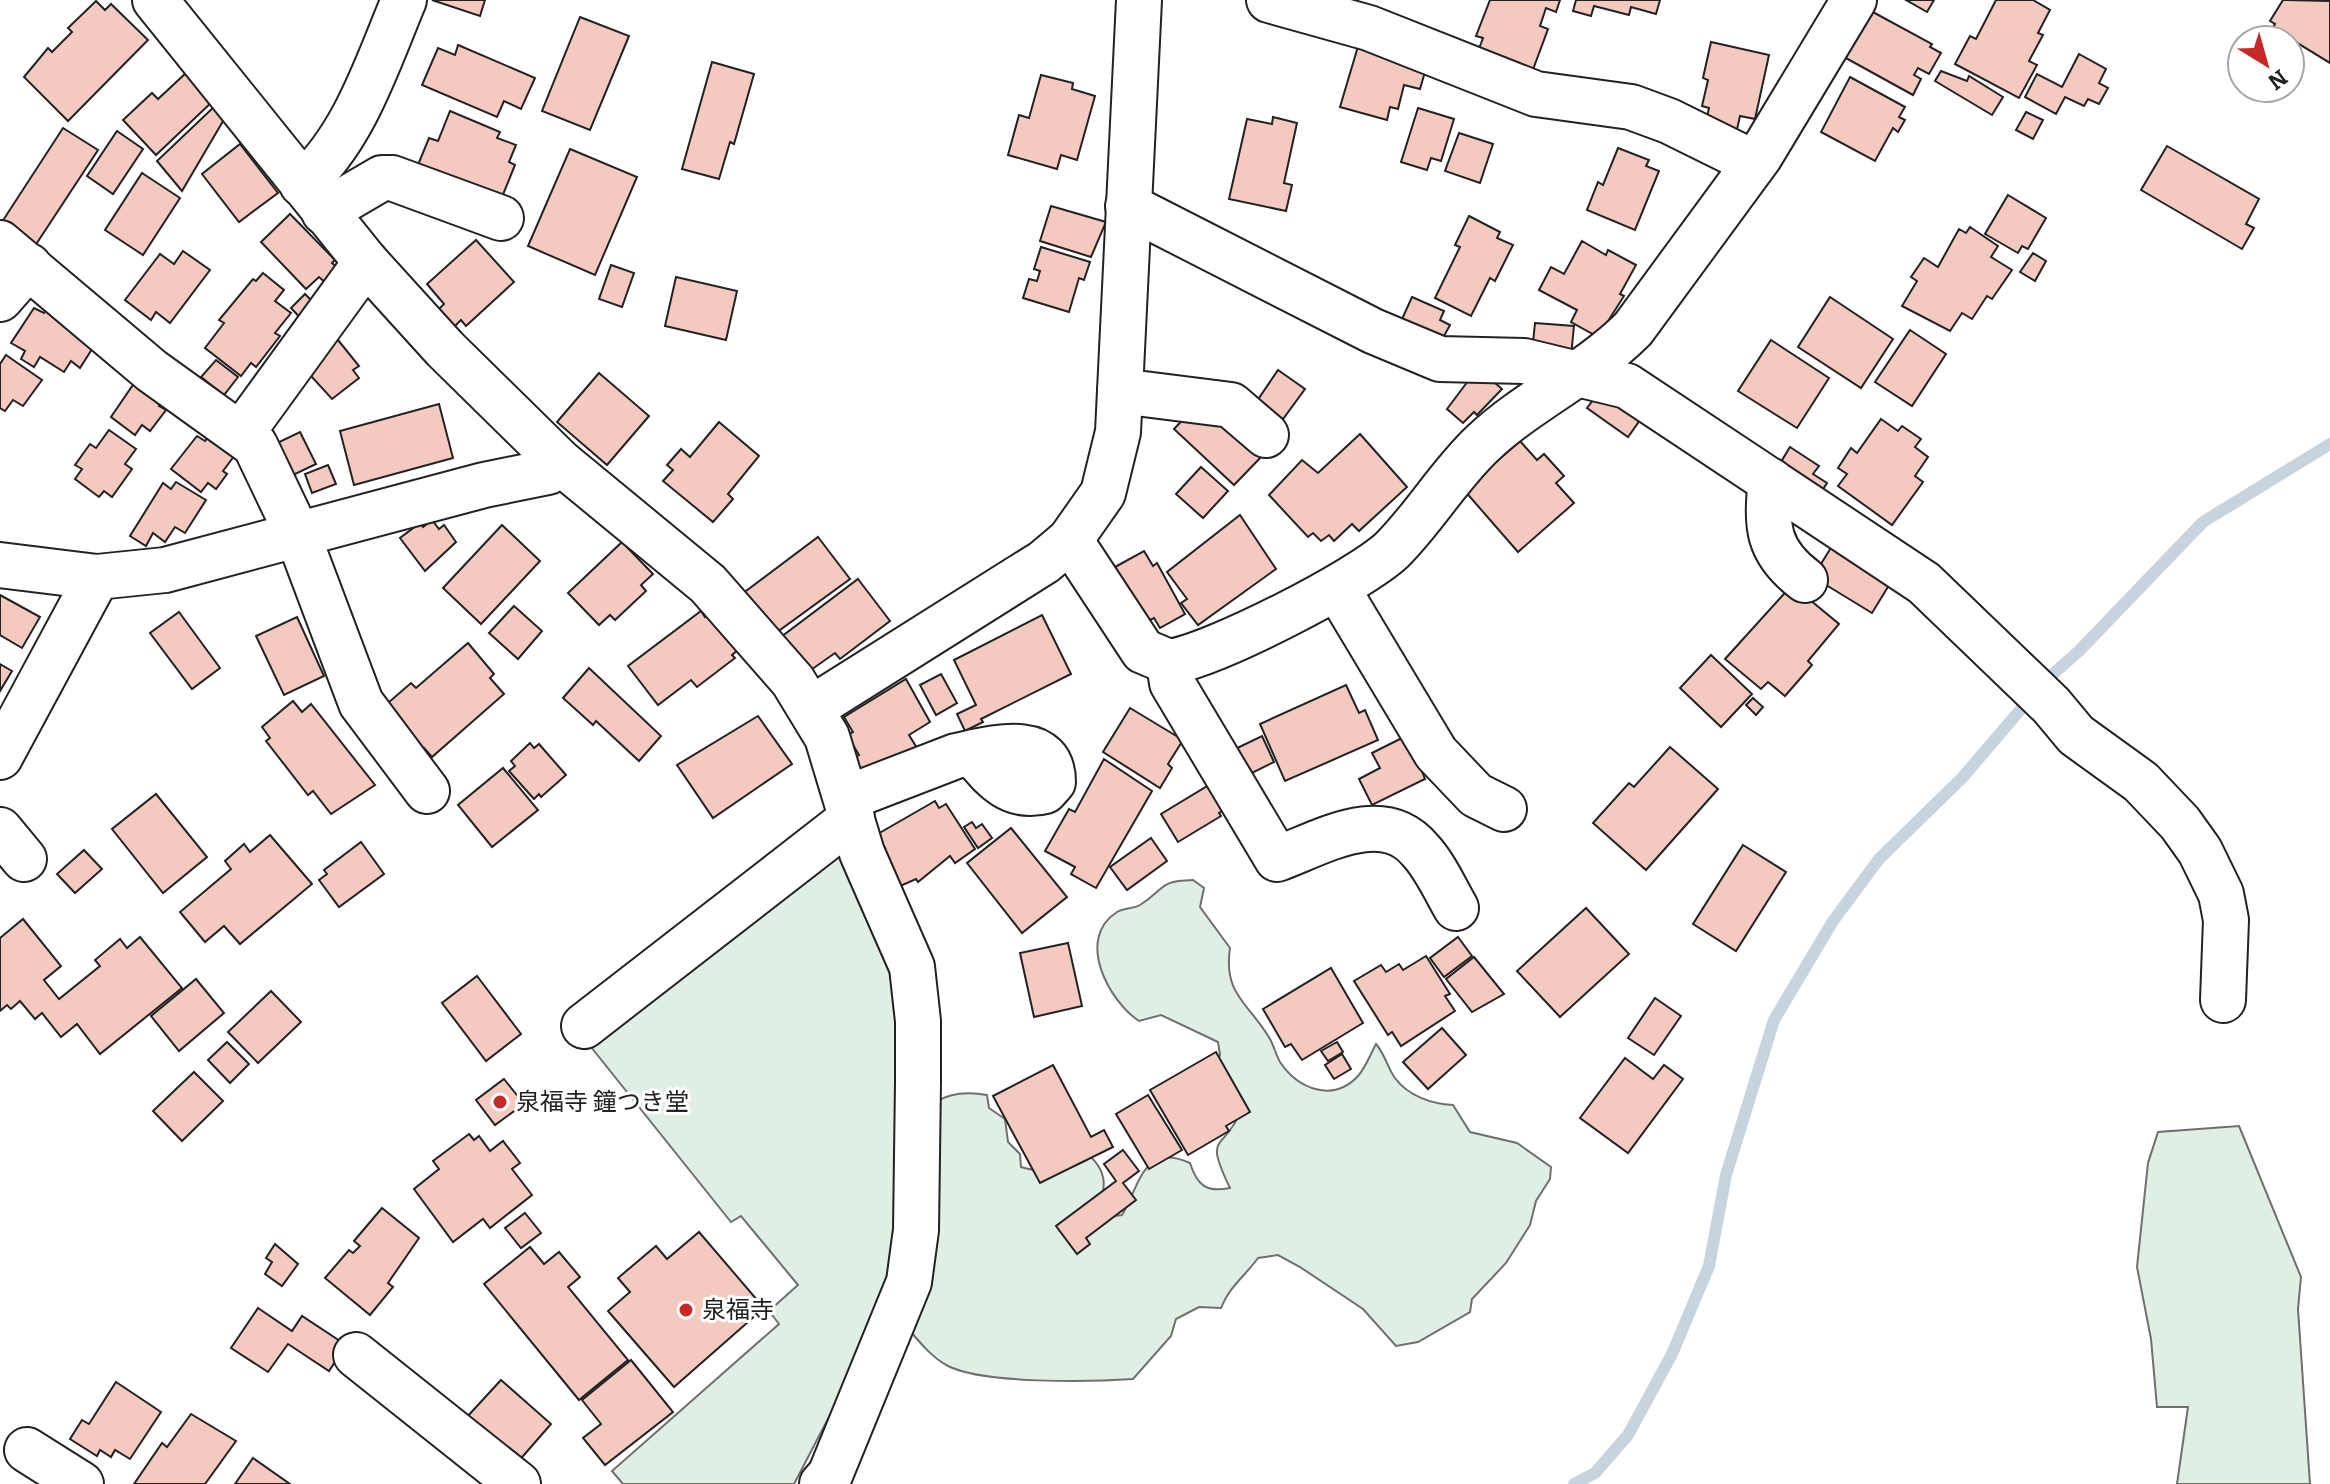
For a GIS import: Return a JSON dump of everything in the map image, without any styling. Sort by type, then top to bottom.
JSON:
[{"type":"street","points":[[155,0],[366,262],[445,349],[560,462],[708,584],[812,708],[827,737],[862,853],[912,967],[918,1021],[916,1230],[909,1282],[830,1481]]},
{"type":"street","points":[[313,198],[320,168],[363,98],[404,0]]},
{"type":"street","points":[[812,708],[1044,562],[1070,540],[1103,493],[1118,432],[1139,0]]},
{"type":"street","points":[[1269,0],[1369,28],[1536,94],[1631,107],[1669,121],[1754,163]]},
{"type":"street","points":[[1070,540],[1143,651],[1169,662],[1209,649],[1337,588],[1390,551],[1482,444],[1532,403],[1580,375],[1633,329],[1754,163],[1854,0]]},
{"type":"street","points":[[313,198],[382,178],[392,178],[501,218]]},
{"type":"street","points":[[1128,206],[1304,297],[1440,359],[1524,361],[1627,386],[1924,583],[2040,695],[2076,735],[2163,802],[2200,851],[2214,876],[2226,920],[2223,1000]]},
{"type":"street","points":[[0,299],[15,255],[152,371],[255,445],[269,467],[297,533],[361,703],[427,791]]},
{"type":"street","points":[[241,434],[366,262]]},
{"type":"street","points":[[1120,391],[1231,405],[1266,435]]},
{"type":"street","points":[[0,565],[97,577],[165,570],[484,485],[548,472],[560,462]]},
{"type":"street","points":[[1771,481],[1767,511],[1772,540],[1783,563],[1805,580]]},
{"type":"street","points":[[0,757],[97,577]]},
{"type":"street","points":[[1337,588],[1436,753],[1476,795],[1504,809]]},
{"type":"street","points":[[1169,662],[1172,683],[1277,859],[1357,828],[1389,828],[1408,837],[1422,851],[1456,908]]},
{"type":"street","points":[[584,1026],[850,808],[919,768],[973,753]]},
{"type":"street","points":[[356,1355],[518,1484]]},
{"type":"street","points":[[27,1450],[81,1484]]},
{"type":"green space","points":[[847,847],[893,970],[904,1016],[902,1216],[888,1279],[842,1392],[794,1484],[623,1484],[612,1471],[779,1324],[769,1311],[798,1285],[741,1216],[731,1222],[591,1047]]},
{"type":"green space","points":[[1193,880],[1204,888],[1200,907],[1230,948],[1230,977],[1234,988],[1270,1039],[1287,1071],[1316,1089],[1338,1089],[1358,1076],[1376,1044],[1395,1078],[1407,1090],[1429,1101],[1453,1105],[1470,1132],[1517,1143],[1551,1167],[1550,1179],[1536,1201],[1530,1225],[1506,1263],[1472,1299],[1470,1312],[1418,1342],[1396,1346],[1363,1309],[1278,1255],[1258,1258],[1221,1308],[1199,1307],[1176,1319],[1171,1336],[1133,1379],[1011,1379],[965,1372],[948,1366],[911,1332],[936,1102],[961,1094],[987,1095],[989,1108],[1005,1119],[1008,1142],[1020,1154],[1021,1167],[1058,1170],[1091,1157],[1103,1178],[1101,1202],[1107,1217],[1122,1215],[1145,1170],[1162,1158],[1190,1163],[1204,1186],[1230,1188],[1217,1149],[1242,1108],[1214,1070],[1220,1055],[1218,1042],[1161,1015],[1139,1021],[1128,1012],[1108,985],[1098,953],[1098,938],[1105,924],[1117,912],[1140,905],[1167,884]]},
{"type":"green space","points":[[2239,1126],[2301,1277],[2298,1309],[2310,1484],[2177,1484],[2188,1407],[2157,1407],[2151,1339],[2137,1267],[2148,1163],[2158,1132]]},
{"type":"building","points":[[432,0],[485,0],[480,16]]},
{"type":"building","points":[[1490,0],[1560,0],[1556,12],[1546,8],[1540,26],[1548,29],[1528,83],[1474,62],[1483,38],[1476,36]]},
{"type":"building","points":[[1576,0],[1660,0],[1656,14],[1631,7],[1629,15],[1594,6],[1591,16],[1573,11]]},
{"type":"building","points":[[1906,0],[1934,0],[1927,12]]},
{"type":"building","points":[[1996,0],[2033,0],[2050,10],[2038,33],[2043,35],[2029,61],[2037,65],[2019,98],[1955,64],[1970,36],[1976,39]]},
{"type":"building","points":[[2283,0],[2330,1],[2330,63],[2306,48],[2306,24],[2275,24],[2270,21]]},
{"type":"building","points":[[96,1],[105,10],[111,4],[148,40],[68,121],[24,77],[48,48],[52,52],[72,32],[68,28]]},
{"type":"building","points":[[1871,11],[1932,44],[1930,47],[1941,53],[1929,74],[1918,68],[1914,75],[1921,79],[1913,95],[1844,57]]},
{"type":"building","points":[[580,17],[629,36],[590,130],[542,111]]},
{"type":"building","points":[[1711,42],[1769,55],[1755,119],[1740,116],[1736,134],[1705,126],[1709,108],[1702,106],[1708,80],[1703,78]]},
{"type":"building","points":[[1359,43],[1427,65],[1420,89],[1404,85],[1398,109],[1390,107],[1387,120],[1340,107]]},
{"type":"building","points":[[458,45],[535,78],[521,109],[504,101],[497,117],[422,85],[438,48],[455,55]]},
{"type":"building","points":[[2079,54],[2106,69],[2099,83],[2108,88],[2099,104],[2088,99],[2084,106],[2065,97],[2056,114],[2025,97],[2037,74],[2062,87]]},
{"type":"building","points":[[712,62],[754,74],[734,144],[730,142],[719,179],[682,169]]},
{"type":"building","points":[[1941,71],[1967,81],[1969,76],[2003,97],[1992,115],[1935,81]]},
{"type":"building","points":[[186,73],[213,101],[156,155],[123,120],[152,93],[158,99]]},
{"type":"building","points":[[1041,75],[1073,83],[1072,89],[1095,96],[1077,160],[1061,155],[1057,169],[1008,155],[1019,115],[1029,118]]},
{"type":"building","points":[[1850,77],[1905,107],[1899,117],[1905,120],[1898,132],[1893,128],[1875,161],[1821,132]]},
{"type":"building","points":[[217,104],[226,116],[182,191],[157,161]]},
{"type":"building","points":[[1418,108],[1454,119],[1441,161],[1431,158],[1427,170],[1401,162]]},
{"type":"building","points":[[450,111],[500,132],[497,138],[516,145],[509,162],[515,165],[500,202],[413,177],[429,138],[438,141]]},
{"type":"building","points":[[2026,112],[2043,120],[2033,139],[2016,130]]},
{"type":"building","points":[[1273,117],[1297,123],[1284,183],[1292,185],[1286,211],[1229,199],[1247,119],[1272,124]]},
{"type":"building","points":[[63,128],[98,150],[31,252],[0,225]]},
{"type":"building","points":[[117,131],[143,149],[113,194],[87,176]]},
{"type":"building","points":[[1459,133],[1493,144],[1480,183],[1445,171]]},
{"type":"building","points":[[240,144],[278,193],[239,222],[202,174]]},
{"type":"building","points":[[2167,146],[2259,199],[2246,224],[2254,228],[2242,249],[2141,190]]},
{"type":"building","points":[[1618,148],[1649,160],[1646,166],[1659,171],[1635,230],[1587,210],[1598,182],[1603,185]]},
{"type":"building","points":[[570,149],[637,177],[595,275],[528,246]]},
{"type":"building","points":[[142,173],[180,198],[143,255],[105,230]]},
{"type":"building","points":[[2008,195],[2046,218],[2028,249],[2022,246],[2018,253],[1985,234]]},
{"type":"building","points":[[1051,206],[1106,222],[1091,257],[1040,241]]},
{"type":"building","points":[[290,214],[335,260],[332,263],[340,270],[327,284],[319,277],[306,289],[261,242]]},
{"type":"building","points":[[1469,216],[1500,232],[1497,238],[1513,245],[1495,281],[1490,278],[1471,316],[1435,298],[1460,247],[1455,245]]},
{"type":"building","points":[[1970,227],[1998,246],[1991,257],[2012,270],[1992,299],[1987,296],[1972,319],[1962,313],[1950,331],[1902,306],[1917,281],[1911,277],[1924,258],[1938,267],[1959,229],[1966,233]]},
{"type":"building","points":[[476,240],[514,282],[466,326],[461,320],[453,328],[437,311],[444,304],[427,284]]},
{"type":"building","points":[[1582,241],[1606,255],[1608,250],[1636,265],[1620,294],[1624,296],[1598,337],[1571,322],[1577,310],[1539,290],[1551,267],[1564,274]]},
{"type":"building","points":[[1041,247],[1090,262],[1084,280],[1079,278],[1069,312],[1023,298],[1029,279],[1037,281],[1040,271],[1034,269]]},
{"type":"building","points":[[183,251],[210,270],[170,323],[156,312],[151,320],[125,300],[160,254],[174,264]]},
{"type":"building","points":[[2033,253],[2046,261],[2035,281],[2020,272]]},
{"type":"building","points":[[611,265],[634,273],[622,307],[599,299]]},
{"type":"building","points":[[263,273],[284,290],[275,301],[291,313],[275,333],[280,336],[256,367],[251,363],[241,376],[205,348],[224,323],[219,320],[253,279],[256,281]]},
{"type":"building","points":[[676,277],[737,291],[726,340],[665,326]]},
{"type":"building","points":[[305,294],[320,309],[305,323],[291,308]]},
{"type":"building","points":[[1412,297],[1444,311],[1440,320],[1450,325],[1443,338],[1397,330]]},
{"type":"building","points":[[1830,297],[1893,339],[1861,388],[1798,347]]},
{"type":"building","points":[[49,305],[99,338],[80,368],[71,361],[64,372],[40,357],[34,367],[21,359],[25,351],[11,343],[34,308],[44,313]]},
{"type":"building","points":[[1535,323],[1574,326],[1571,356],[1532,352]]},
{"type":"building","points":[[1910,330],[1946,354],[1912,406],[1875,382]]},
{"type":"building","points":[[338,340],[359,366],[353,370],[359,378],[332,399],[300,364]]},
{"type":"building","points":[[1771,340],[1829,378],[1797,428],[1738,391]]},
{"type":"building","points":[[6,355],[42,380],[23,406],[13,400],[5,411],[0,408],[0,364]]},
{"type":"building","points":[[216,360],[238,377],[224,395],[201,377]]},
{"type":"building","points":[[1278,370],[1305,389],[1283,419],[1257,401]]},
{"type":"building","points":[[599,373],[649,416],[607,465],[557,422]]},
{"type":"building","points":[[1486,375],[1502,389],[1477,415],[1474,412],[1463,423],[1447,409],[1468,381]]},
{"type":"building","points":[[139,376],[166,396],[159,406],[166,410],[150,431],[142,425],[135,435],[111,417]]},
{"type":"building","points":[[1597,395],[1645,413],[1628,437],[1587,408]]},
{"type":"building","points":[[439,404],[453,458],[354,485],[340,431]]},
{"type":"building","points":[[1191,411],[1216,416],[1263,455],[1234,485],[1174,429]]},
{"type":"building","points":[[1881,419],[1898,431],[1902,426],[1921,439],[1915,447],[1928,457],[1915,476],[1923,482],[1892,525],[1838,486],[1847,474],[1838,468],[1851,448],[1857,453]]},
{"type":"building","points":[[719,422],[759,456],[728,494],[733,499],[713,522],[663,481],[673,470],[667,465],[681,449],[690,457]]},
{"type":"building","points":[[215,429],[235,455],[223,471],[227,474],[216,489],[208,483],[201,492],[171,469],[197,436],[205,441]]},
{"type":"building","points":[[109,430],[136,449],[125,464],[132,469],[112,497],[104,491],[99,497],[75,479],[82,469],[75,465],[90,444],[96,448]]},
{"type":"building","points":[[300,432],[316,464],[289,477],[273,445]]},
{"type":"building","points":[[1360,434],[1407,487],[1359,531],[1352,524],[1334,541],[1329,535],[1321,541],[1313,533],[1308,537],[1269,495],[1302,460],[1318,473]]},
{"type":"building","points":[[1520,441],[1537,460],[1544,454],[1564,476],[1556,483],[1574,503],[1518,552],[1464,490]]},
{"type":"building","points":[[1790,447],[1819,466],[1813,474],[1827,483],[1818,497],[1776,470]]},
{"type":"building","points":[[328,465],[336,484],[312,493],[305,474]]},
{"type":"building","points":[[1201,467],[1228,491],[1203,518],[1176,494]]},
{"type":"building","points":[[176,482],[206,500],[185,533],[175,527],[165,542],[153,533],[146,546],[130,536],[163,483],[171,489]]},
{"type":"building","points":[[1240,515],[1276,569],[1198,625],[1181,603],[1187,599],[1167,572]]},
{"type":"building","points":[[432,520],[439,529],[444,525],[456,542],[425,571],[400,538],[420,523],[423,527]]},
{"type":"building","points":[[502,525],[540,561],[481,624],[443,588]]},
{"type":"building","points":[[818,537],[850,579],[773,635],[742,594]]},
{"type":"building","points":[[1835,541],[1894,577],[1872,613],[1813,577]]},
{"type":"building","points":[[622,542],[653,574],[641,585],[646,591],[615,620],[610,615],[599,625],[568,593]]},
{"type":"building","points":[[1144,551],[1153,566],[1157,563],[1185,614],[1160,628],[1154,618],[1146,622],[1115,567]]},
{"type":"building","points":[[858,579],[890,621],[840,659],[835,653],[808,672],[781,637]]},
{"type":"building","points":[[1792,585],[1839,624],[1808,661],[1812,665],[1785,696],[1768,682],[1761,689],[1725,659]]},
{"type":"building","points":[[0,595],[40,617],[22,648],[0,635]]},
{"type":"building","points":[[514,606],[542,631],[518,659],[489,633]]},
{"type":"building","points":[[701,611],[705,617],[713,611],[740,648],[732,655],[735,658],[697,687],[691,680],[658,705],[628,666]]},
{"type":"building","points":[[179,612],[220,668],[192,689],[150,633]]},
{"type":"building","points":[[1042,615],[1071,674],[981,719],[983,722],[965,731],[957,714],[976,705],[954,660]]},
{"type":"building","points":[[297,617],[324,676],[284,695],[256,636]]},
{"type":"building","points":[[468,643],[494,674],[490,678],[504,694],[432,757],[424,748],[419,753],[381,709],[411,683],[416,688]]},
{"type":"building","points":[[1711,655],[1752,694],[1721,727],[1680,688]]},
{"type":"building","points":[[0,664],[12,671],[0,691]]},
{"type":"building","points":[[589,668],[661,736],[639,761],[596,721],[593,725],[563,698]]},
{"type":"building","points":[[941,674],[957,703],[936,715],[920,685]]},
{"type":"building","points":[[906,679],[930,722],[909,735],[917,748],[866,778],[853,759],[859,755],[847,735],[853,732],[844,717]]},
{"type":"building","points":[[1346,685],[1359,713],[1365,710],[1378,740],[1285,781],[1260,724]]},
{"type":"building","points":[[1753,698],[1763,707],[1756,715],[1746,705]]},
{"type":"building","points":[[293,701],[302,712],[311,704],[375,785],[331,814],[313,791],[308,795],[266,741],[270,738],[262,727]]},
{"type":"building","points":[[1130,708],[1183,740],[1168,764],[1172,768],[1160,788],[1103,752]]},
{"type":"building","points":[[758,716],[792,764],[713,818],[677,765]]},
{"type":"building","points":[[1408,735],[1425,779],[1372,805],[1359,779],[1380,768],[1372,753]]},
{"type":"building","points":[[1262,736],[1274,762],[1246,776],[1233,750]]},
{"type":"building","points":[[530,743],[534,748],[539,744],[566,775],[541,797],[539,794],[534,799],[509,771],[515,766],[511,761]]},
{"type":"building","points":[[1670,747],[1718,789],[1646,870],[1593,823],[1629,783],[1634,787]]},
{"type":"building","points":[[1104,759],[1152,791],[1096,888],[1071,874],[1075,867],[1045,851],[1069,809],[1075,812]]},
{"type":"building","points":[[503,768],[538,810],[492,847],[458,805]]},
{"type":"building","points":[[1214,782],[1228,807],[1219,813],[1221,816],[1178,842],[1161,814]]},
{"type":"building","points":[[156,794],[207,857],[163,893],[112,829]]},
{"type":"building","points":[[935,801],[939,808],[946,804],[975,849],[955,863],[950,856],[918,882],[916,879],[898,887],[881,849],[885,848],[876,835]]},
{"type":"building","points":[[972,822],[976,828],[982,824],[992,838],[978,848],[964,827]]},
{"type":"building","points":[[1011,828],[1067,897],[1022,933],[967,863]]},
{"type":"building","points":[[270,835],[312,884],[240,944],[224,926],[205,942],[180,912],[231,869],[225,861],[244,844],[250,852]]},
{"type":"building","points":[[1151,838],[1167,861],[1127,890],[1110,867]]},
{"type":"building","points":[[361,842],[384,874],[339,907],[319,880],[327,874],[324,870]]},
{"type":"building","points":[[1743,845],[1786,872],[1736,951],[1693,924]]},
{"type":"building","points":[[84,850],[102,869],[75,893],[57,874]]},
{"type":"building","points":[[1586,908],[1629,954],[1560,1017],[1517,971]]},
{"type":"building","points":[[23,919],[61,966],[44,980],[59,999],[100,966],[95,960],[120,939],[127,948],[140,937],[182,988],[100,1054],[77,1024],[61,1037],[42,1013],[35,1019],[20,1001],[11,1009],[7,1005],[0,1011],[0,938]]},
{"type":"building","points":[[1458,937],[1472,956],[1444,977],[1430,958]]},
{"type":"building","points":[[1068,943],[1082,1006],[1034,1017],[1020,953]]},
{"type":"building","points":[[1426,956],[1450,994],[1445,996],[1455,1011],[1401,1046],[1392,1032],[1388,1035],[1354,981],[1381,965],[1386,972],[1399,964],[1403,970]]},
{"type":"building","points":[[1474,957],[1504,994],[1472,1012],[1446,979]]},
{"type":"building","points":[[1331,968],[1363,1023],[1302,1060],[1291,1044],[1285,1047],[1263,1009]]},
{"type":"building","points":[[477,976],[521,1034],[486,1061],[442,1003]]},
{"type":"building","points":[[196,979],[224,1013],[179,1051],[151,1016]]},
{"type":"building","points":[[271,991],[301,1022],[258,1063],[228,1032]]},
{"type":"building","points":[[1655,998],[1681,1016],[1654,1055],[1628,1038]]},
{"type":"building","points":[[1442,1028],[1466,1055],[1428,1089],[1403,1062]]},
{"type":"building","points":[[227,1042],[249,1064],[230,1083],[208,1060]]},
{"type":"building","points":[[1337,1042],[1343,1052],[1328,1061],[1321,1051]]},
{"type":"building","points":[[1216,1052],[1250,1112],[1226,1126],[1229,1131],[1188,1155],[1150,1090]]},
{"type":"building","points":[[1342,1054],[1351,1069],[1334,1079],[1325,1065]]},
{"type":"building","points":[[1625,1058],[1653,1079],[1664,1065],[1683,1079],[1628,1153],[1580,1118]]},
{"type":"building","points":[[1053,1065],[1091,1137],[1104,1130],[1113,1147],[1040,1183],[993,1096]]},
{"type":"building","points":[[194,1072],[223,1101],[182,1141],[153,1111]]},
{"type":"building","name":"泉福寺 鐘つき堂","points":[[504,1079],[524,1104],[495,1125],[476,1100]]},
{"type":"building","points":[[1148,1095],[1182,1150],[1149,1169],[1116,1114]]},
{"type":"building","points":[[469,1134],[474,1140],[479,1136],[490,1151],[503,1141],[520,1163],[512,1169],[532,1195],[490,1228],[483,1219],[453,1242],[414,1189],[439,1169],[433,1161]]},
{"type":"building","points":[[1123,1150],[1139,1171],[1123,1183],[1136,1200],[1086,1238],[1090,1244],[1077,1254],[1056,1226],[1116,1181],[1104,1164]]},
{"type":"building","points":[[382,1208],[419,1238],[388,1283],[393,1287],[370,1315],[325,1278],[349,1250],[353,1253],[360,1246],[354,1241]]},
{"type":"building","points":[[525,1213],[541,1233],[521,1248],[505,1228]]},
{"type":"building","name":"泉福寺","points":[[699,1232],[764,1308],[674,1387],[608,1311],[630,1292],[618,1278],[656,1246],[667,1259]]},
{"type":"building","points":[[275,1244],[298,1264],[282,1286],[265,1274],[272,1262],[266,1258]]},
{"type":"building","points":[[530,1247],[544,1264],[559,1252],[580,1277],[568,1287],[628,1360],[579,1400],[484,1284]]},
{"type":"building","points":[[258,1308],[292,1331],[302,1316],[346,1345],[329,1371],[288,1344],[268,1372],[231,1348]]},
{"type":"building","points":[[631,1360],[673,1412],[605,1465],[583,1438],[601,1424],[582,1400]]},
{"type":"building","points":[[501,1380],[551,1424],[517,1463],[466,1418]]},
{"type":"building","points":[[116,1382],[161,1412],[130,1459],[115,1450],[111,1457],[100,1450],[97,1456],[70,1439],[82,1420],[89,1424]]},
{"type":"building","points":[[191,1414],[236,1441],[205,1484],[134,1484],[162,1443],[167,1447]]},
{"type":"building","points":[[253,1458],[290,1484],[235,1484]]},
{"type":"waterway","points":[[1574,1484],[1595,1473],[1628,1435],[1672,1354],[1709,1266],[1726,1175],[1774,1020],[1833,921],[1879,859],[1962,778],[2045,681],[2079,651],[2203,522],[2330,444]]},
{"type":"place","name":"泉福寺 鐘つき堂","points":[[500,1102]]},
{"type":"place","name":"泉福寺","points":[[686,1310]]}]
